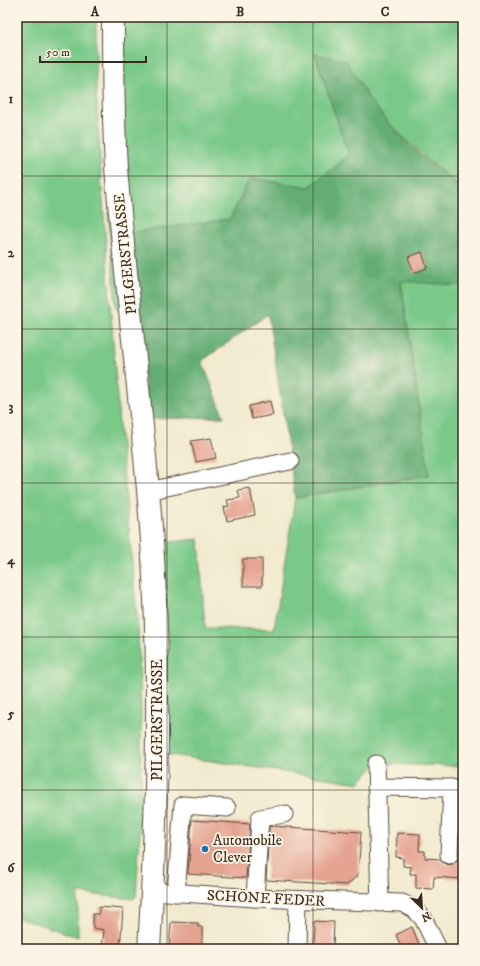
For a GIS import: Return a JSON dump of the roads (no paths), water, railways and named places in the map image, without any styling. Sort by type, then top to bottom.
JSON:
[{"type":"main road","name":"PILGERSTRASSE","points":[[113,17],[113,102],[116,166],[148,491],[152,543],[157,669],[157,752],[149,949]]},
{"type":"street","points":[[148,491],[290,461]]},
{"type":"street","points":[[376,764],[380,903]]},
{"type":"street","points":[[376,787],[452,788],[449,855]]},
{"type":"street","points":[[176,893],[183,805],[227,808]]},
{"type":"street","points":[[255,898],[260,818],[284,814]]},
{"type":"street","name":"SCHÖNE FEDER","points":[[152,891],[255,898],[402,903],[414,909],[423,918],[438,949]]},
{"type":"street","points":[[297,949],[298,900]]},
{"type":"place","name":"Automobile Clever","points":[[205,849]]}]
